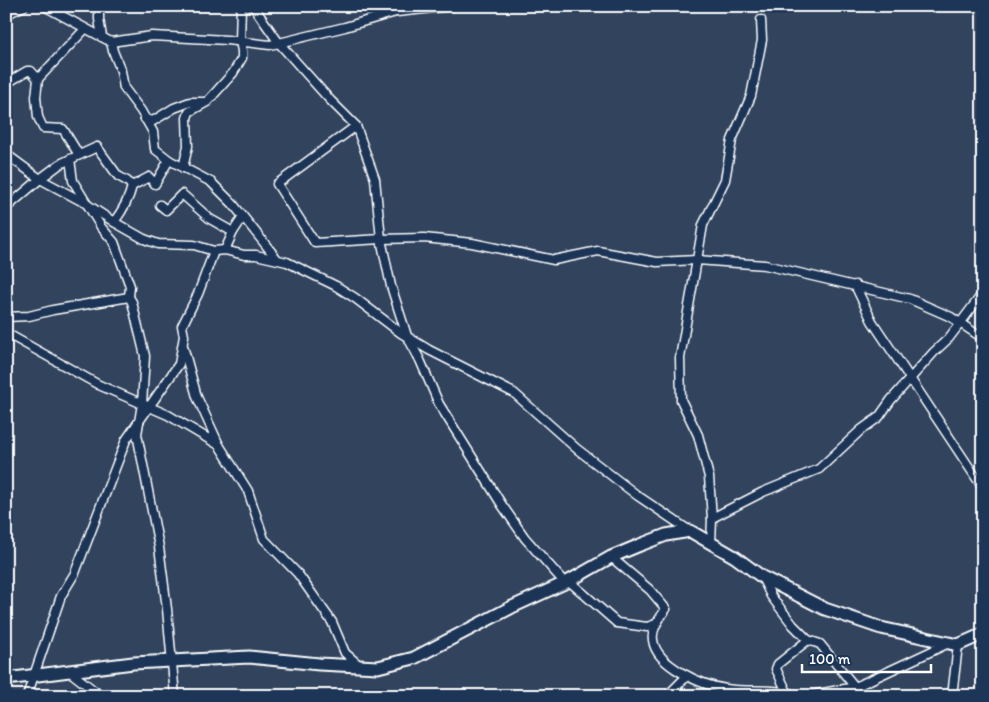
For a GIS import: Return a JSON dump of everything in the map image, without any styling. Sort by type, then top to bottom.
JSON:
[{"type":"street","points":[[6,17],[11,12],[24,6]]},
{"type":"street","points":[[44,6],[111,42],[152,36],[270,45],[345,27],[396,12],[452,6]]},
{"type":"street","points":[[99,6],[102,37]]},
{"type":"street","points":[[183,168],[188,146],[187,118],[189,112],[207,102],[239,64],[242,51],[240,42],[241,6]]},
{"type":"street","points":[[253,6],[278,43],[356,126],[374,179],[382,239],[391,286],[406,336],[420,360],[439,404],[502,505],[525,538],[566,582],[617,623],[647,627],[656,624]]},
{"type":"street","points":[[396,12],[404,6]]},
{"type":"street","points":[[711,544],[712,518],[708,477],[698,435],[682,400],[680,358],[703,225],[724,180],[732,140],[751,96],[762,40],[761,20]]},
{"type":"street","points":[[79,155],[63,129],[43,128],[38,117],[36,97],[38,79],[85,29]]},
{"type":"street","points":[[111,42],[121,71],[124,88],[141,110],[153,132],[155,149],[183,168],[192,170],[211,182],[243,217],[277,260]]},
{"type":"street","points":[[6,76],[12,80],[27,71],[31,71],[38,79]]},
{"type":"street","points":[[145,119],[153,121],[174,108],[190,102],[207,102]]},
{"type":"street","points":[[356,126],[277,184],[315,243],[424,238],[472,243],[554,260],[598,251],[657,262],[697,260],[766,265],[910,299],[933,308],[960,323],[981,338]]},
{"type":"street","points":[[6,208],[40,179],[70,159],[97,147],[118,176],[132,186]]},
{"type":"street","points":[[6,154],[40,179],[85,203],[144,239],[158,244],[194,245],[214,251],[225,250],[288,262],[336,286],[355,298],[378,317],[429,350],[514,393],[577,449],[638,496],[690,531],[735,557],[762,577],[825,609],[881,628],[954,644]]},
{"type":"street","points":[[70,159],[73,181],[101,227],[114,242],[130,286],[129,297],[132,302],[145,356],[146,406]]},
{"type":"street","points":[[114,222],[124,209],[132,186],[149,176],[155,184],[170,160]]},
{"type":"street","points":[[160,205],[166,210],[182,194],[210,219],[233,232]]},
{"type":"street","points":[[225,250],[233,232],[243,217]]},
{"type":"street","points":[[27,696],[61,596],[75,573],[126,440],[139,422],[146,406],[178,364],[184,336],[182,326],[198,294],[214,251]]},
{"type":"street","points":[[855,285],[872,321],[983,488]]},
{"type":"street","points":[[712,518],[763,492],[819,469],[879,417],[910,378],[949,338],[983,293]]},
{"type":"street","points":[[6,317],[29,316],[129,297]]},
{"type":"street","points":[[6,333],[99,384],[168,415],[219,445]]},
{"type":"street","points":[[182,344],[198,397],[219,445],[248,491],[264,539],[298,574],[332,622],[345,653],[360,666]]},
{"type":"street","points":[[139,422],[137,434],[158,547],[167,609],[175,696]]},
{"type":"street","points":[[9,677],[133,663],[249,657],[378,667],[414,658],[566,582],[611,557],[666,536],[690,531]]},
{"type":"street","points":[[611,557],[650,590],[666,609],[656,624],[653,640],[659,654],[673,667],[687,676],[715,687],[764,689],[788,692],[798,696]]},
{"type":"street","points":[[762,577],[771,596],[786,617],[808,640],[820,644],[862,696]]},
{"type":"street","points":[[807,696],[854,687],[954,644],[981,637]]},
{"type":"street","points":[[788,692],[776,669],[778,664],[808,640]]},
{"type":"street","points":[[952,696],[954,644]]},
{"type":"street","points":[[69,671],[101,696]]},
{"type":"street","points":[[667,696],[687,676]]},
{"type":"street","points":[[744,696],[764,689]]}]
